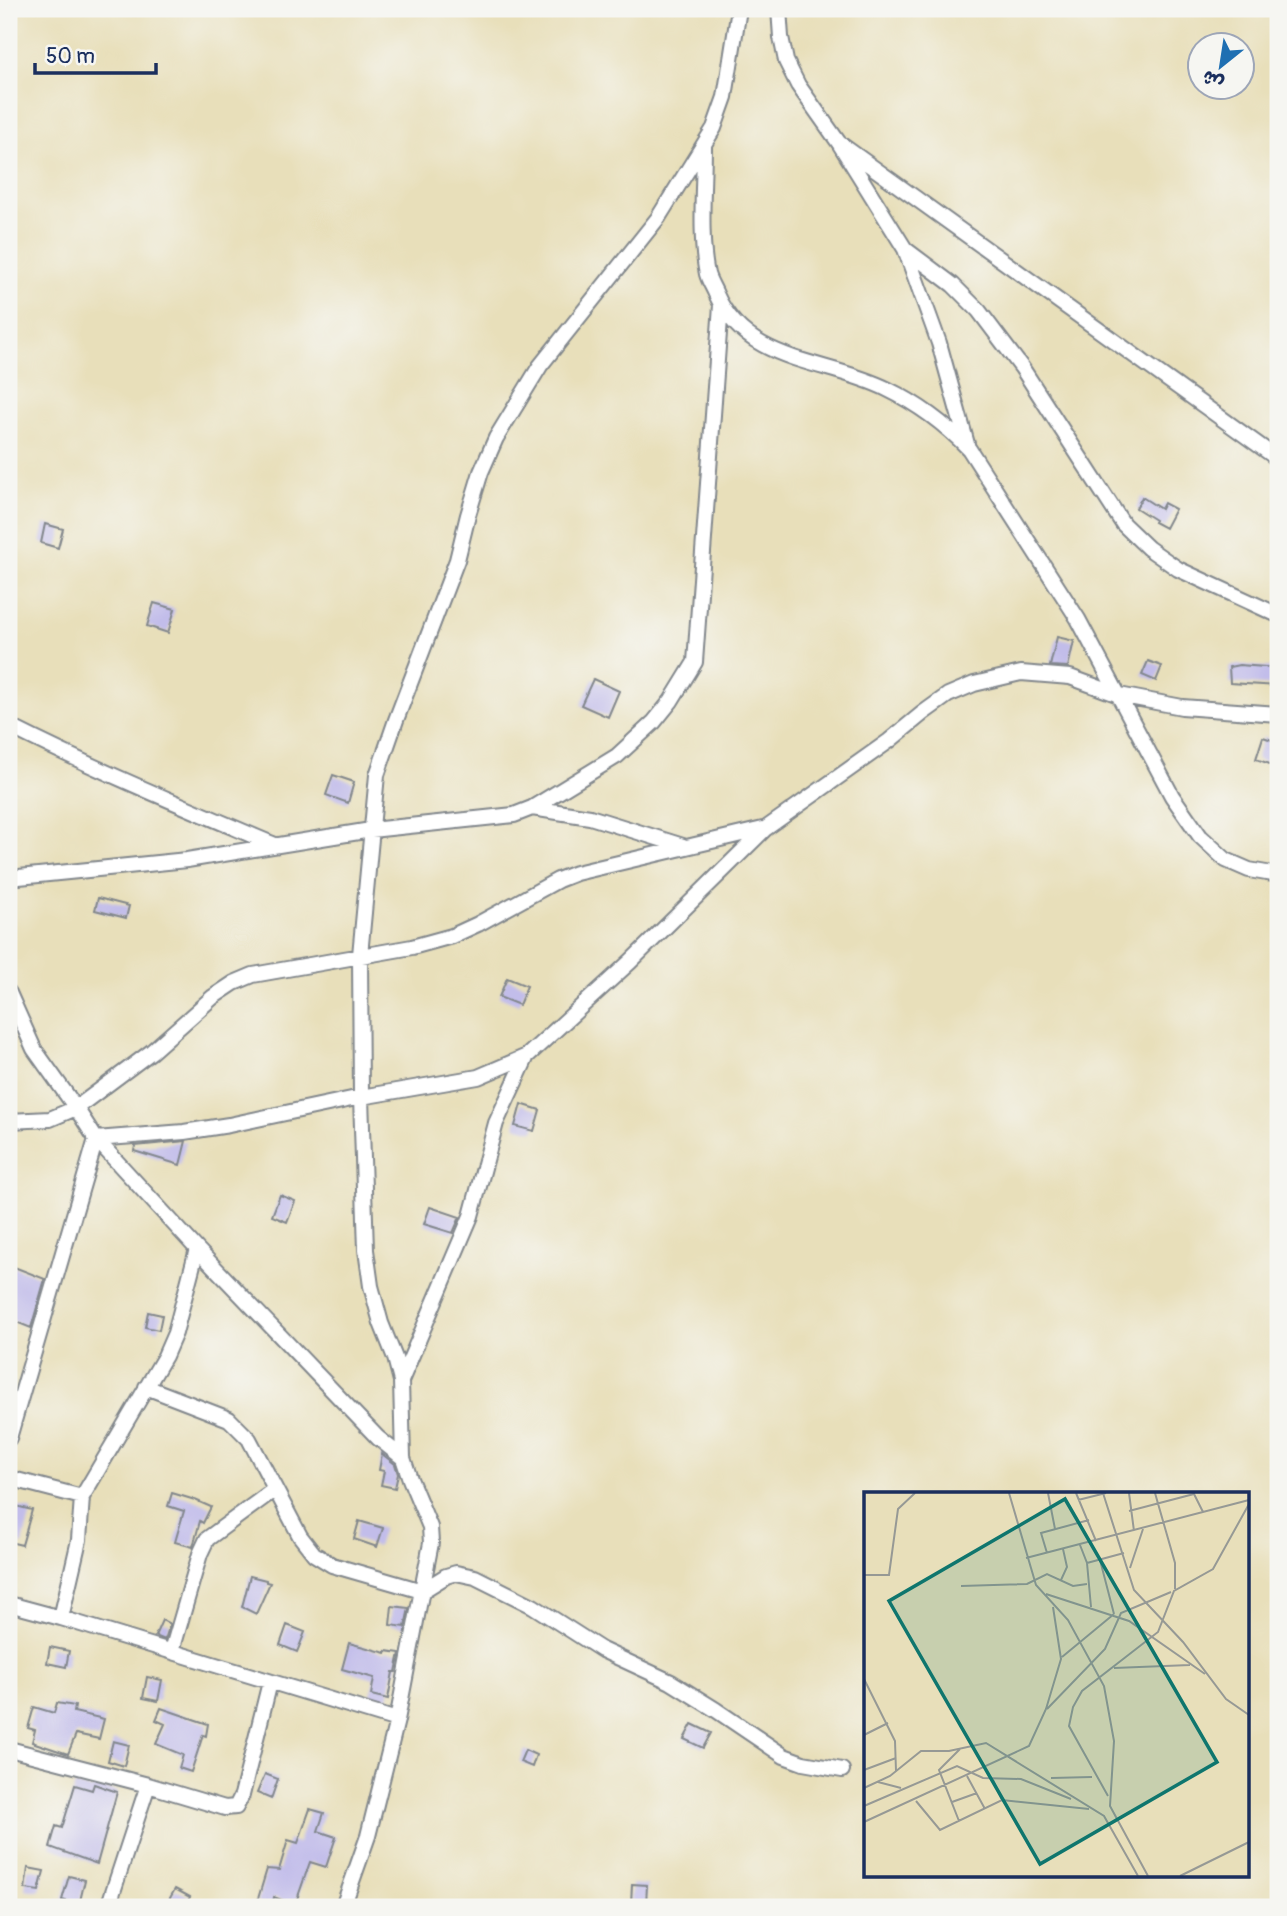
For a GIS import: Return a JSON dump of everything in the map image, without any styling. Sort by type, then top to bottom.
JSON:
[{"type":"street","points":[[343,1907],[368,1836],[397,1720],[431,1543],[430,1527],[403,1458],[401,1381],[396,1358],[381,1323],[371,1286],[366,1250],[360,955],[377,775],[457,560],[481,472],[496,438],[540,366],[658,218],[714,128],[726,97],[739,9]]},
{"type":"street","points":[[779,9],[786,61],[798,85],[839,143],[905,249],[939,343],[969,449]]},
{"type":"street","points":[[839,143],[1278,459]]},
{"type":"street","points":[[704,144],[704,240],[708,275],[721,305],[737,326],[754,341],[777,353],[886,388],[926,411],[951,430],[969,449],[1078,619],[1171,796],[1200,836],[1226,860],[1249,870],[1278,876]]},
{"type":"street","points":[[905,249],[953,285],[979,311],[1022,368],[1123,524],[1148,548],[1178,569],[1278,615]]},
{"type":"street","points":[[9,878],[175,861],[371,830],[514,815],[532,808],[617,756],[654,722],[671,701],[695,662],[721,305]]},
{"type":"street","points":[[96,1139],[184,1132],[229,1125],[361,1097],[478,1077],[527,1056],[631,962],[765,829],[889,741],[939,701],[974,684],[1021,673],[1070,677],[1119,695],[1182,707],[1278,713]]},
{"type":"street","points":[[9,726],[126,782],[276,846]]},
{"type":"street","points":[[532,808],[590,817],[685,847]]},
{"type":"street","points":[[9,1121],[50,1119],[76,1108],[151,1052],[213,997],[234,983],[253,975],[412,947],[452,936],[576,873],[765,829]]},
{"type":"street","points":[[9,993],[34,1049],[96,1139],[378,1438],[403,1458]]},
{"type":"street","points":[[401,1381],[471,1216],[496,1123],[527,1056]]},
{"type":"street","points":[[9,1438],[96,1139]]},
{"type":"street","points":[[61,1618],[79,1539],[82,1497],[165,1356],[175,1333],[197,1249]]},
{"type":"street","points":[[146,1387],[229,1419],[248,1439],[300,1536],[314,1554],[332,1565],[422,1591],[456,1573],[475,1577],[533,1606],[602,1650],[671,1682],[784,1756],[803,1763],[842,1770]]},
{"type":"street","points":[[9,1478],[82,1497]]},
{"type":"street","points":[[172,1651],[200,1554],[207,1539],[275,1489]]},
{"type":"street","points":[[9,1604],[397,1720]]},
{"type":"street","points":[[9,1749],[226,1808],[236,1807],[242,1795],[270,1682]]},
{"type":"street","points":[[108,1907],[148,1785]]},
{"type":"building","points":[[1142,497],[1161,509],[1164,503],[1175,509],[1165,528],[1136,508]]},
{"type":"building","points":[[45,524],[63,529],[58,548],[41,543]]},
{"type":"building","points":[[154,603],[175,609],[168,633],[147,626]]},
{"type":"building","points":[[1057,637],[1074,641],[1068,667],[1050,666]]},
{"type":"building","points":[[1148,661],[1162,666],[1156,681],[1142,675]]},
{"type":"building","points":[[1239,665],[1278,668],[1278,686],[1230,683],[1229,667]]},
{"type":"building","points":[[593,679],[619,691],[608,717],[581,705]]},
{"type":"building","points":[[1263,737],[1278,742],[1278,767],[1256,759]]},
{"type":"building","points":[[333,775],[354,782],[348,803],[326,795]]},
{"type":"building","points":[[98,898],[129,906],[126,918],[95,910]]},
{"type":"building","points":[[507,978],[527,986],[519,1005],[499,997]]},
{"type":"building","points":[[521,1104],[540,1110],[534,1131],[515,1126]]},
{"type":"building","points":[[186,1141],[180,1165],[134,1151],[135,1146]]},
{"type":"building","points":[[280,1195],[295,1201],[287,1222],[272,1216]]},
{"type":"building","points":[[430,1207],[460,1217],[453,1233],[424,1224]]},
{"type":"building","points":[[9,1265],[45,1279],[31,1328],[9,1319]]},
{"type":"building","points":[[148,1312],[162,1315],[159,1330],[145,1327]]},
{"type":"building","points":[[382,1454],[395,1464],[398,1474],[395,1488],[381,1485],[384,1471],[379,1470]]},
{"type":"building","points":[[172,1493],[211,1507],[203,1523],[200,1521],[193,1547],[175,1542],[184,1511],[168,1506]]},
{"type":"building","points":[[16,1506],[32,1510],[22,1545],[9,1542]]},
{"type":"building","points":[[359,1521],[383,1528],[377,1547],[354,1539]]},
{"type":"building","points":[[250,1576],[270,1583],[256,1614],[242,1607]]},
{"type":"building","points":[[392,1606],[409,1608],[405,1627],[390,1625]]},
{"type":"building","points":[[162,1620],[170,1624],[165,1640],[155,1636]]},
{"type":"building","points":[[287,1625],[305,1632],[297,1652],[280,1645]]},
{"type":"building","points":[[349,1643],[386,1653],[400,1653],[388,1699],[371,1695],[374,1678],[342,1669]]},
{"type":"building","points":[[50,1647],[69,1651],[66,1667],[47,1663]]},
{"type":"building","points":[[147,1677],[162,1680],[158,1701],[143,1698]]},
{"type":"building","points":[[57,1703],[75,1706],[74,1712],[104,1719],[99,1739],[76,1734],[68,1754],[32,1742],[35,1730],[28,1728],[34,1707],[54,1713]]},
{"type":"building","points":[[161,1708],[208,1724],[206,1736],[203,1735],[191,1772],[179,1768],[183,1755],[156,1744],[165,1724],[156,1720]]},
{"type":"building","points":[[692,1724],[711,1733],[703,1748],[684,1739]]},
{"type":"building","points":[[113,1741],[129,1745],[124,1766],[108,1761]]},
{"type":"building","points":[[525,1750],[536,1755],[532,1767],[520,1762]]},
{"type":"building","points":[[265,1774],[278,1779],[271,1799],[257,1793]]},
{"type":"building","points":[[94,1784],[117,1792],[97,1864],[50,1847],[56,1826],[62,1828],[75,1785],[92,1790]]},
{"type":"building","points":[[310,1809],[324,1813],[318,1831],[336,1837],[326,1867],[310,1862],[295,1905],[274,1897],[272,1907],[257,1902],[267,1869],[279,1870],[288,1840],[298,1843]]},
{"type":"building","points":[[28,1868],[44,1871],[39,1891],[25,1889]]},
{"type":"building","points":[[69,1876],[85,1880],[79,1905],[62,1900]]},
{"type":"building","points":[[632,1884],[647,1885],[646,1905],[631,1904]]},
{"type":"building","points":[[175,1889],[190,1897],[185,1907],[165,1907]]}]
